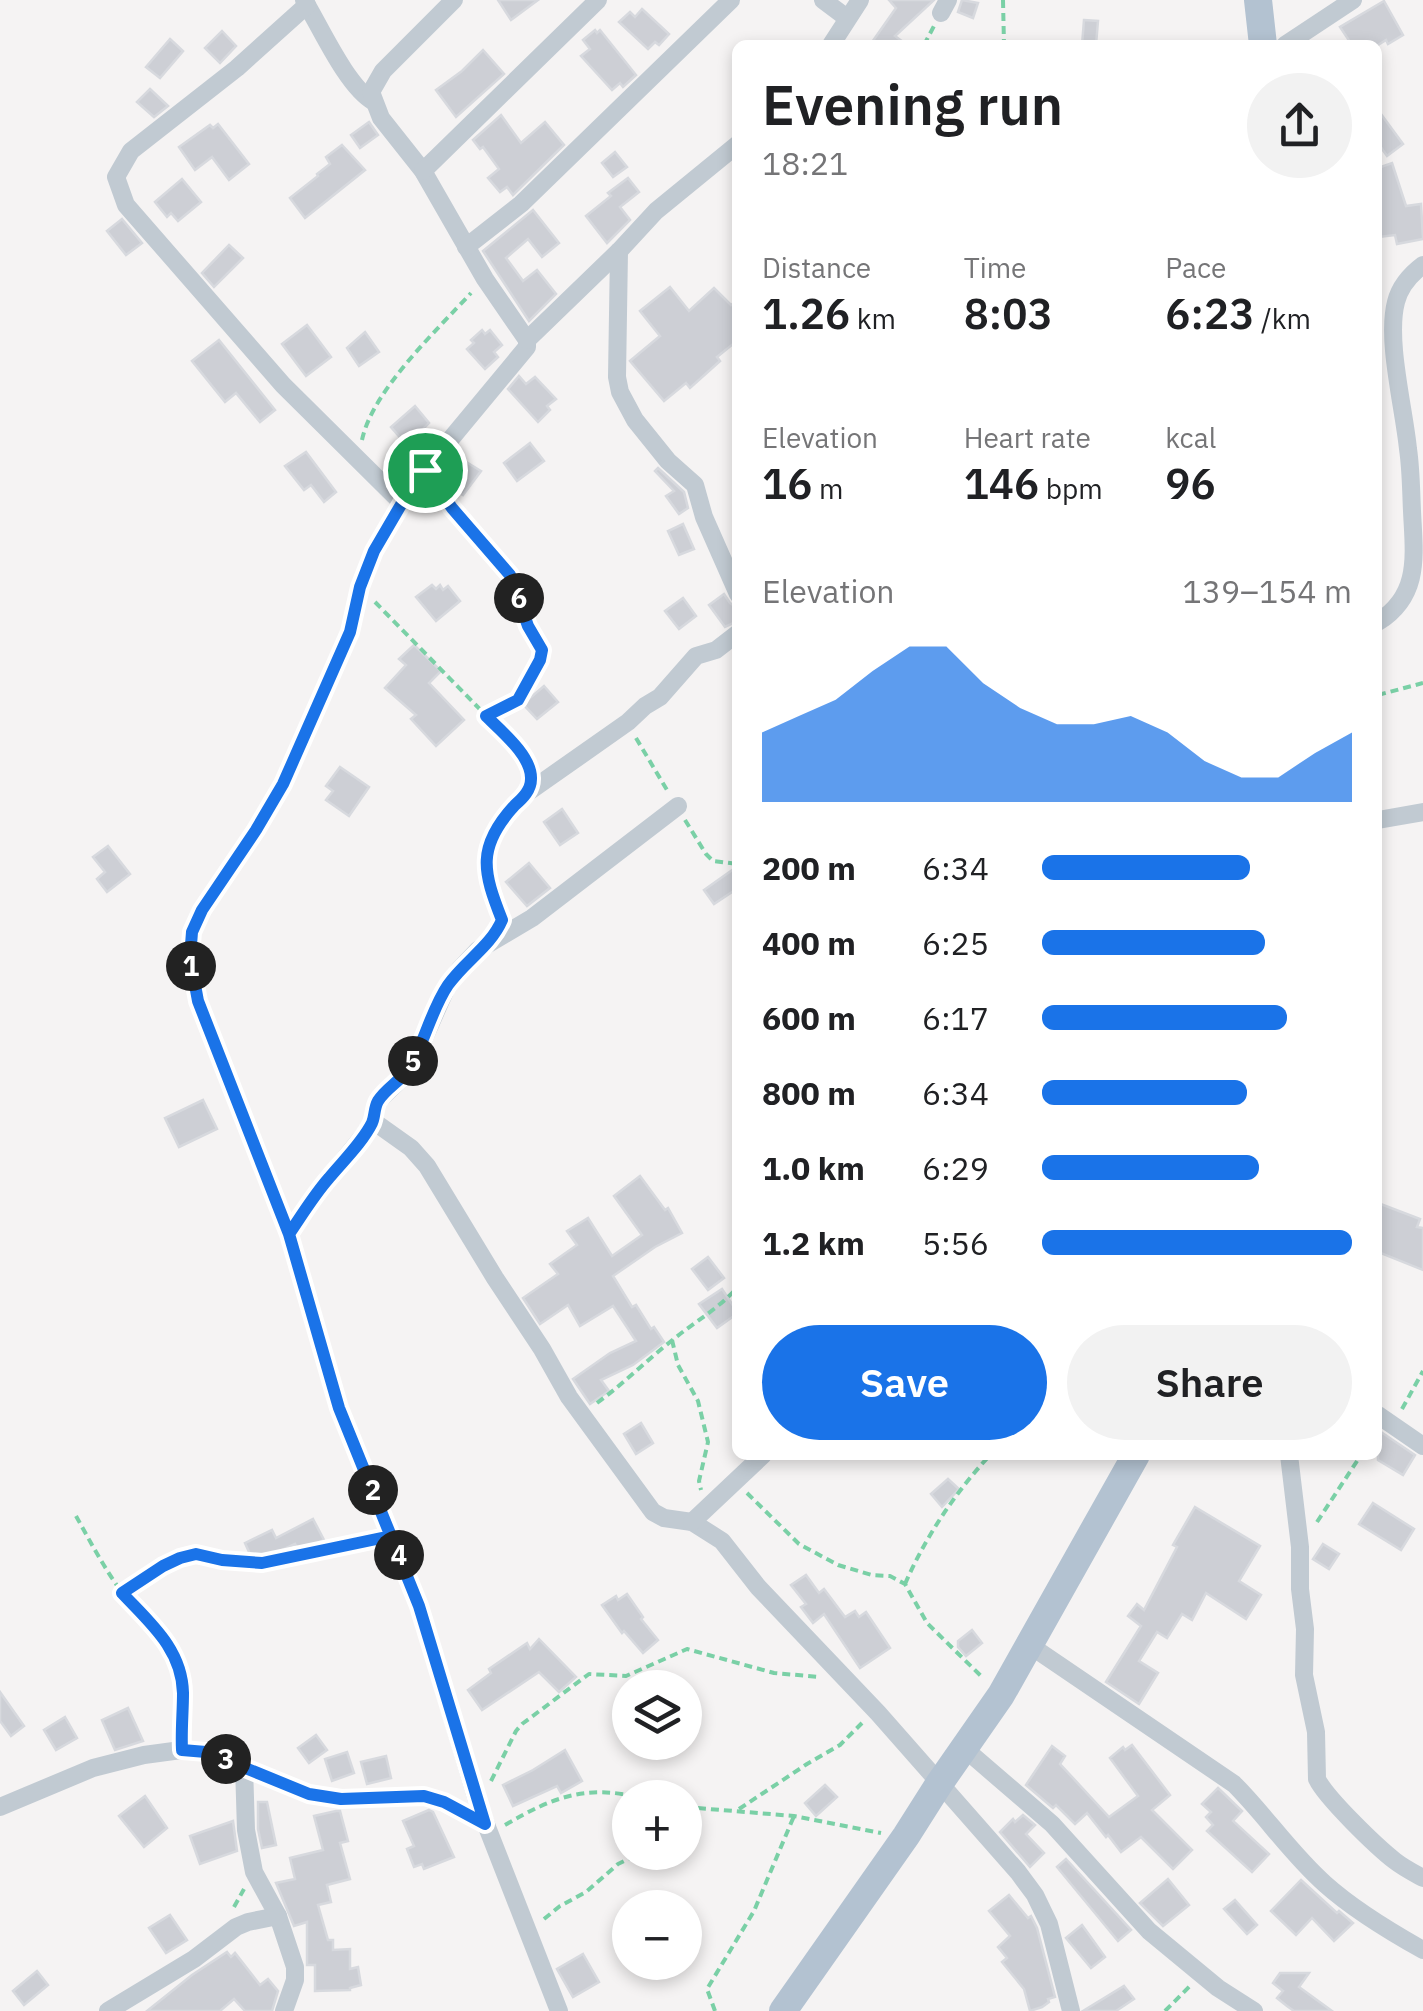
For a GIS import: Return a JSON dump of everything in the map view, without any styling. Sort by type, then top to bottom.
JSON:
[{"type":"main road","points":[[1258,0],[1262,40]]},
{"type":"main road","points":[[783,2011],[1000,1695],[1133,1460]]},
{"type":"street","points":[[454,0],[383,70],[371,92],[381,118],[422,171],[484,278],[528,340]]},
{"type":"street","points":[[422,171],[598,0]]},
{"type":"street","points":[[466,248],[521,204],[731,0]]},
{"type":"street","points":[[823,0],[847,18]]},
{"type":"street","points":[[834,40],[860,0]]},
{"type":"street","points":[[1293,40],[1353,0]]},
{"type":"street","points":[[374,102],[352,81],[306,3],[236,68],[131,150],[116,177],[126,205],[283,385],[402,503]]},
{"type":"street","points":[[559,2011],[478,1804],[419,1606],[339,1408],[289,1234],[198,1001],[190,958],[192,932],[202,910],[283,784],[350,632],[360,587],[374,551],[402,503],[521,356],[528,340],[656,211],[732,149]]},
{"type":"street","points":[[619,250],[620,392],[634,420],[654,445],[695,485],[704,517],[732,580]]},
{"type":"street","points":[[1382,618],[1403,598],[1412,578],[1409,453],[1394,325],[1396,302],[1403,287],[1423,265]]},
{"type":"street","points":[[527,794],[660,696],[696,656],[716,650],[732,638]]},
{"type":"street","points":[[289,1234],[373,1121],[380,1098],[404,1076],[446,988],[478,950],[542,910],[678,806]]},
{"type":"street","points":[[1382,819],[1423,812]]},
{"type":"street","points":[[373,1121],[412,1148],[427,1166],[581,1414],[653,1512],[664,1518],[699,1516],[758,1460]]},
{"type":"street","points":[[1385,1421],[1423,1446]]},
{"type":"street","points":[[1290,1460],[1300,1547],[1304,1675],[1316,1732],[1317,1779],[1337,1805],[1396,1861],[1423,1878]]},
{"type":"street","points":[[699,1516],[758,1587],[878,1713],[1035,1894],[1049,1924],[1071,2011]]},
{"type":"street","points":[[1028,1644],[1234,1784],[1326,1885],[1423,1950]]},
{"type":"street","points":[[965,1748],[1052,1824],[1149,1930],[1202,1975],[1254,2011]]},
{"type":"street","points":[[0,1807],[93,1768],[182,1750],[206,1752],[309,1794],[341,1799],[424,1796],[444,1802],[487,1829]]},
{"type":"street","points":[[244,1766],[246,1830],[254,1872],[278,1916],[295,1967],[295,1980],[284,2011]]},
{"type":"street","points":[[108,2011],[194,1959],[222,1936],[248,1922],[278,1916]]},
{"type":"path","points":[[1003,0],[1004,40]]},
{"type":"path","points":[[358,460],[368,416],[417,353],[484,278]]},
{"type":"path","points":[[425,470],[510,575],[528,626],[542,650],[518,700],[486,716]]},
{"type":"path","points":[[360,587],[520,750],[528,765],[532,779],[527,794],[502,819],[486,859],[487,880],[502,920],[491,941]]},
{"type":"path","points":[[1382,694],[1423,683]]},
{"type":"path","points":[[581,1414],[621,1386],[732,1294]]},
{"type":"path","points":[[672,1340],[678,1365],[698,1401],[708,1442],[698,1481],[699,1516]]},
{"type":"path","points":[[1385,1421],[1423,1370]]},
{"type":"path","points":[[905,1584],[965,1482],[985,1460]]},
{"type":"path","points":[[1300,1547],[1358,1460]]},
{"type":"path","points":[[736,1481],[799,1544],[838,1564],[872,1575],[890,1576],[905,1584],[928,1623],[1000,1695]]},
{"type":"path","points":[[76,1516],[122,1593],[173,1650],[181,1671],[182,1750]]},
{"type":"path","points":[[122,1593],[163,1566],[196,1554],[262,1563],[391,1536]]},
{"type":"path","points":[[478,1804],[516,1731],[589,1674],[626,1676],[687,1649],[774,1673],[849,1682]]},
{"type":"path","points":[[738,1810],[840,1745],[878,1713]]},
{"type":"path","points":[[487,1829],[566,1795],[612,1793]]},
{"type":"path","points":[[702,1809],[794,1816],[906,1836]]},
{"type":"path","points":[[714,2011],[708,1990],[754,1911],[794,1816]]},
{"type":"path","points":[[527,1933],[612,1869]]},
{"type":"path","points":[[222,1936],[254,1872]]},
{"type":"path","points":[[1165,2011],[1202,1975]]},
{"type":"building","points":[[498,0],[538,0],[511,20]]},
{"type":"building","points":[[889,0],[934,0],[895,36],[900,40],[874,40],[896,8]]},
{"type":"building","points":[[962,0],[978,3],[973,18],[958,12]]},
{"type":"building","points":[[1384,1],[1403,35],[1388,44],[1386,40],[1349,40],[1340,27]]},
{"type":"building","points":[[642,9],[669,34],[659,45],[655,42],[648,49],[619,22],[630,12],[635,17]]},
{"type":"building","points":[[1084,20],[1098,21],[1096,40],[1082,40]]},
{"type":"building","points":[[600,30],[636,75],[623,87],[620,83],[612,90],[581,56],[590,49],[583,40]]},
{"type":"building","points":[[222,31],[236,46],[220,63],[205,48]]},
{"type":"building","points":[[170,39],[183,51],[160,78],[146,67]]},
{"type":"building","points":[[483,50],[504,74],[456,117],[436,90]]},
{"type":"building","points":[[150,89],[168,106],[154,117],[137,102]]},
{"type":"building","points":[[501,115],[521,143],[545,122],[564,145],[513,195],[507,187],[500,192],[488,178],[499,169],[473,140]]},
{"type":"building","points":[[1382,115],[1403,144],[1387,156],[1382,149]]},
{"type":"building","points":[[369,122],[378,135],[360,148],[351,135]]},
{"type":"building","points":[[218,124],[249,164],[229,180],[212,157],[195,170],[179,147],[210,125],[213,128]]},
{"type":"building","points":[[342,145],[365,170],[305,218],[290,198],[330,164],[326,157]]},
{"type":"building","points":[[615,152],[627,167],[613,177],[602,163]]},
{"type":"building","points":[[1392,163],[1406,206],[1421,204],[1423,239],[1397,244],[1395,235],[1382,237],[1382,167]]},
{"type":"building","points":[[628,178],[639,192],[620,207],[630,220],[607,243],[586,216]]},
{"type":"building","points":[[182,179],[201,202],[178,221],[171,213],[167,217],[155,202]]},
{"type":"building","points":[[533,210],[559,243],[542,257],[528,239],[506,258],[523,281],[537,270],[556,294],[529,321],[483,251]]},
{"type":"building","points":[[122,219],[142,243],[126,255],[107,231]]},
{"type":"building","points":[[229,245],[243,258],[214,287],[202,273]]},
{"type":"building","points":[[670,287],[689,311],[714,288],[732,304],[732,345],[690,388],[686,383],[664,401],[630,361],[660,336],[640,311]]},
{"type":"building","points":[[307,325],[331,357],[306,376],[282,344]]},
{"type":"building","points":[[482,330],[485,334],[490,330],[502,345],[494,352],[498,357],[485,369],[467,349]]},
{"type":"building","points":[[365,332],[379,352],[359,366],[347,348]]},
{"type":"building","points":[[219,340],[275,410],[260,422],[236,393],[225,402],[192,361]]},
{"type":"building","points":[[519,376],[526,384],[535,377],[556,399],[538,422],[508,389]]},
{"type":"building","points":[[415,406],[429,423],[424,428],[430,433],[410,449],[391,427]]},
{"type":"building","points":[[530,443],[544,461],[517,481],[504,463]]},
{"type":"building","points":[[306,452],[336,492],[324,502],[311,485],[304,490],[285,466]]},
{"type":"building","points":[[463,460],[481,471],[463,495],[446,485]]},
{"type":"building","points":[[658,468],[684,492],[688,508],[679,514],[666,496],[674,491],[655,471]]},
{"type":"building","points":[[683,524],[694,549],[679,555],[668,531]]},
{"type":"building","points":[[432,585],[436,589],[440,585],[443,590],[448,586],[460,601],[436,621],[416,597]]},
{"type":"building","points":[[724,594],[732,604],[732,624],[725,627],[709,605]]},
{"type":"building","points":[[683,598],[696,616],[679,629],[665,611]]},
{"type":"building","points":[[414,645],[441,671],[429,683],[464,720],[436,746],[411,719],[416,715],[385,688],[406,665],[399,659]]},
{"type":"building","points":[[544,686],[558,702],[537,719],[523,704]]},
{"type":"building","points":[[340,767],[369,787],[349,816],[326,800],[333,791],[326,786]]},
{"type":"building","points":[[562,809],[578,833],[560,845],[544,822]]},
{"type":"building","points":[[108,846],[130,874],[107,892],[97,879],[105,872],[93,857]]},
{"type":"building","points":[[529,863],[550,888],[527,906],[506,882]]},
{"type":"building","points":[[732,870],[732,892],[714,904],[704,890]]},
{"type":"building","points":[[203,1100],[217,1129],[179,1147],[165,1118]]},
{"type":"building","points":[[640,1176],[665,1210],[668,1208],[682,1233],[613,1276],[632,1307],[636,1305],[664,1342],[633,1365],[601,1380],[609,1391],[590,1404],[573,1379],[610,1353],[636,1341],[613,1306],[580,1326],[568,1305],[540,1324],[523,1298],[558,1274],[550,1264],[577,1245],[567,1231],[588,1218],[612,1256],[642,1235],[614,1196]]},
{"type":"building","points":[[1382,1205],[1420,1219],[1417,1227],[1423,1228],[1423,1270],[1382,1254]]},
{"type":"building","points":[[708,1257],[724,1278],[708,1290],[692,1269]]},
{"type":"building","points":[[722,1289],[732,1304],[732,1317],[717,1328],[699,1304]]},
{"type":"building","points":[[641,1423],[653,1443],[636,1454],[624,1434]]},
{"type":"building","points":[[1382,1433],[1415,1455],[1403,1475],[1378,1460],[1382,1460]]},
{"type":"building","points":[[948,1479],[959,1489],[942,1507],[931,1494]]},
{"type":"building","points":[[1373,1503],[1414,1529],[1401,1550],[1359,1524]]},
{"type":"building","points":[[1195,1507],[1260,1546],[1239,1581],[1261,1595],[1246,1619],[1206,1593],[1192,1620],[1182,1614],[1167,1638],[1157,1632],[1139,1661],[1158,1673],[1139,1704],[1106,1682],[1141,1626],[1128,1616],[1137,1604],[1144,1610]]},
{"type":"building","points":[[313,1519],[324,1540],[299,1552],[295,1544],[254,1563],[245,1543],[272,1530],[276,1538]]},
{"type":"building","points":[[1323,1544],[1339,1554],[1329,1569],[1313,1559]]},
{"type":"building","points":[[806,1575],[819,1593],[824,1589],[845,1617],[855,1611],[859,1617],[866,1612],[890,1648],[860,1668],[824,1614],[813,1623],[801,1607],[806,1604],[791,1585]]},
{"type":"building","points":[[627,1594],[658,1640],[643,1653],[602,1605]]},
{"type":"building","points":[[972,1630],[982,1643],[966,1656],[958,1641]]},
{"type":"building","points":[[539,1639],[576,1677],[559,1692],[539,1672],[482,1710],[468,1690],[491,1673],[489,1669],[527,1643],[530,1649]]},
{"type":"building","points":[[0,1692],[24,1726],[11,1736],[0,1721]]},
{"type":"building","points":[[128,1708],[143,1741],[115,1750],[102,1720]]},
{"type":"building","points":[[65,1717],[77,1738],[56,1750],[44,1730]]},
{"type":"building","points":[[316,1735],[327,1750],[309,1763],[298,1748]]},
{"type":"building","points":[[1132,1745],[1170,1795],[1152,1810],[1192,1850],[1173,1869],[1141,1837],[1121,1852],[1087,1813],[1075,1824],[1056,1805],[1053,1808],[1026,1785],[1052,1746],[1065,1756],[1060,1764],[1109,1817],[1138,1796],[1110,1758]]},
{"type":"building","points":[[565,1750],[582,1781],[561,1793],[557,1786],[513,1806],[503,1785]]},
{"type":"building","points":[[347,1752],[354,1773],[332,1781],[325,1759]]},
{"type":"building","points":[[386,1756],[391,1778],[367,1784],[361,1762]]},
{"type":"building","points":[[825,1785],[837,1797],[816,1816],[805,1803]]},
{"type":"building","points":[[1218,1788],[1242,1811],[1233,1821],[1269,1854],[1252,1872],[1207,1831],[1213,1825],[1206,1817],[1211,1812],[1202,1804]]},
{"type":"building","points":[[145,1796],[167,1828],[144,1847],[119,1816]]},
{"type":"building","points":[[258,1802],[267,1802],[276,1845],[262,1848]]},
{"type":"building","points":[[429,1810],[454,1857],[424,1869],[422,1864],[414,1867],[407,1849],[414,1846],[403,1821]]},
{"type":"building","points":[[340,1811],[348,1841],[340,1843],[350,1879],[327,1885],[331,1902],[318,1905],[328,1940],[333,1940],[333,1950],[350,1949],[350,1969],[358,1967],[361,1985],[350,1990],[315,1991],[315,1965],[307,1965],[307,1922],[294,1926],[276,1883],[295,1879],[290,1858],[323,1850],[314,1816]]},
{"type":"building","points":[[1023,1815],[1035,1825],[1026,1834],[1044,1853],[1030,1867],[1000,1832]]},
{"type":"building","points":[[233,1821],[237,1851],[200,1864],[190,1836]]},
{"type":"building","points":[[1066,1859],[1131,1930],[1118,1941],[1057,1867]]},
{"type":"building","points":[[1168,1879],[1189,1905],[1163,1926],[1140,1903]]},
{"type":"building","points":[[1301,1880],[1353,1923],[1334,1941],[1312,1918],[1296,1935],[1271,1911]]},
{"type":"building","points":[[1009,1895],[1028,1918],[1031,1916],[1037,1928],[1055,1997],[1030,2011],[1024,1989],[1002,1962],[1007,1958],[998,1947],[1010,1936],[989,1911]]},
{"type":"building","points":[[1235,1900],[1257,1925],[1247,1934],[1224,1909]]},
{"type":"building","points":[[170,1915],[187,1940],[166,1953],[149,1928]]},
{"type":"building","points":[[1082,1925],[1105,1957],[1091,1968],[1066,1938]]},
{"type":"building","points":[[227,1952],[231,1957],[235,1953],[260,1985],[268,1979],[278,1991],[272,2011],[245,2011],[234,1999],[220,2011],[147,2011],[192,1975]]},
{"type":"building","points":[[583,1954],[599,1982],[573,1997],[557,1969]]},
{"type":"building","points":[[37,1971],[48,1985],[24,2005],[13,1991]]},
{"type":"building","points":[[1280,1973],[1309,1973],[1299,1987],[1332,2011],[1294,2011],[1287,2006],[1277,1998],[1283,1991],[1273,1983]]},
{"type":"building","points":[[1124,1986],[1134,1999],[1116,2011],[1083,2011]]},
{"type":"route","points":[[425,470],[374,551],[360,587],[350,632],[283,784],[202,910],[192,932],[190,958],[198,1001],[289,1234],[339,1408],[391,1536],[262,1563],[196,1554],[163,1566],[122,1593],[173,1650],[181,1671],[182,1750],[206,1752],[309,1794],[341,1799],[424,1796],[485,1824],[419,1606],[366,1471],[339,1408],[318,1338],[289,1234],[364,1135],[380,1098],[404,1076],[446,988],[478,950],[491,941],[500,925],[502,920],[487,880],[486,859],[502,819],[527,794],[532,779],[520,750],[486,716],[518,700],[542,650],[522,612],[510,575],[425,470]]}]
